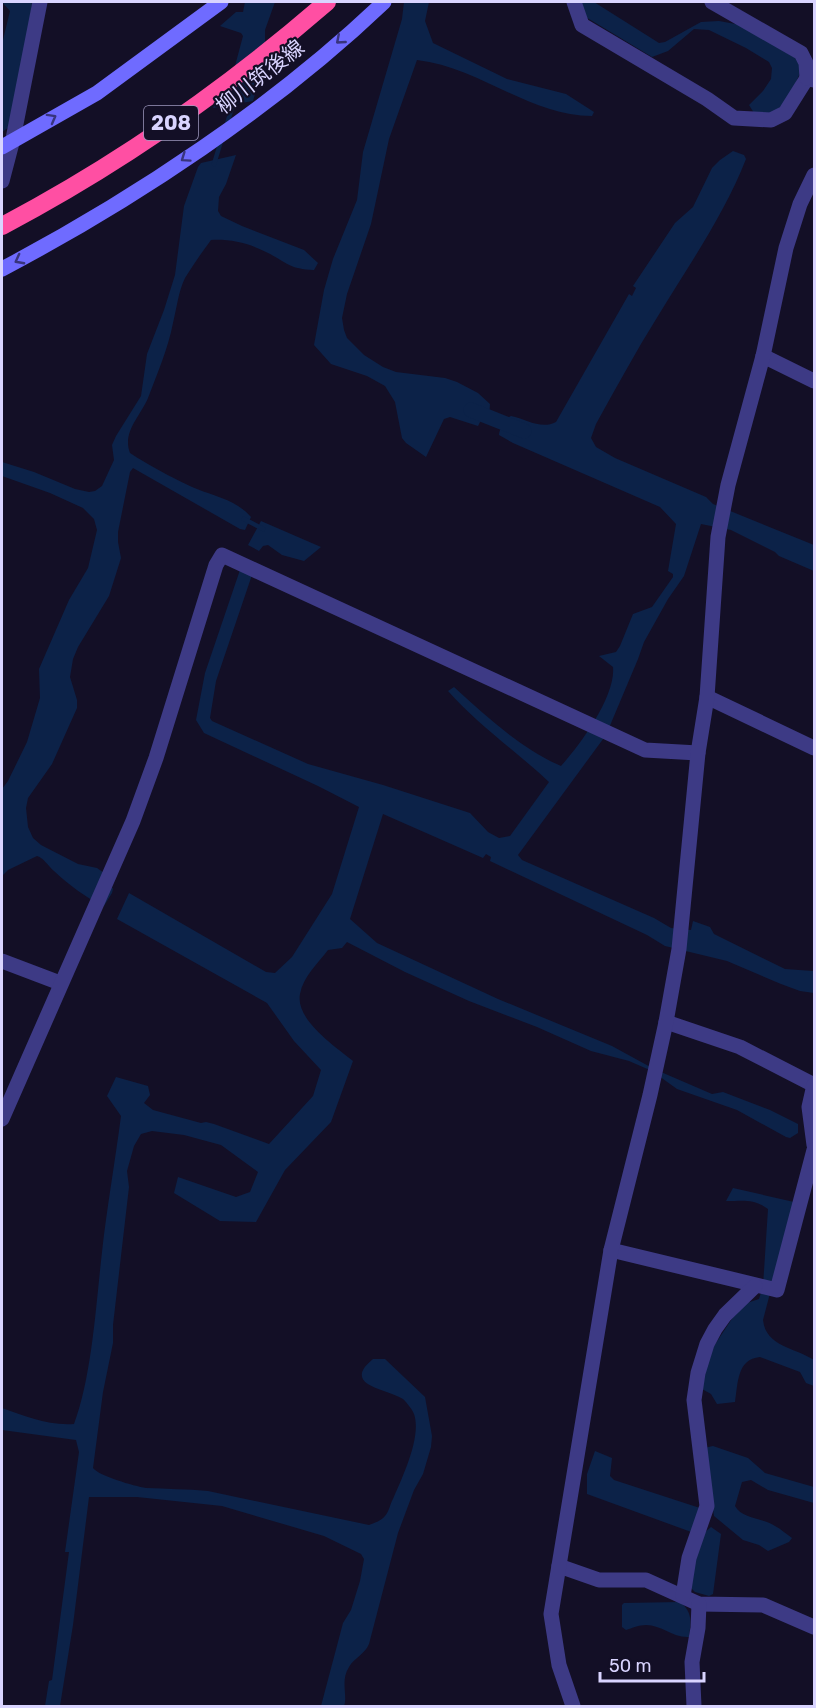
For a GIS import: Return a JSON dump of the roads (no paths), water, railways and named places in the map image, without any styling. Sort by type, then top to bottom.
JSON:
[{"type":"highway","name":"208","points":[[2,219],[143,133],[254,52],[315,2]]},
{"type":"highway","name":"208","points":[[2,226],[137,146],[258,59],[327,2]]},
{"type":"main road","points":[[7,143],[97,93],[221,2]]},
{"type":"main road","name":"柳川筑後線","points":[[2,269],[95,217],[251,113],[384,2]]},
{"type":"street","points":[[2,181],[7,143],[40,2]]},
{"type":"street","points":[[574,2],[582,25],[708,99],[734,118],[771,120],[785,113],[811,79],[801,53],[712,2]]},
{"type":"street","points":[[573,1707],[559,1665],[551,1614],[611,1250],[650,1095],[679,949],[698,753],[707,697],[718,537],[728,485],[763,356],[786,248],[800,204],[814,175]]},
{"type":"street","points":[[763,356],[814,381]]},
{"type":"street","points":[[2,1119],[136,811],[159,748],[216,565],[222,555],[645,750],[698,753]]},
{"type":"street","points":[[707,697],[814,748]]},
{"type":"street","points":[[2,961],[60,983]]},
{"type":"street","points":[[666,1022],[740,1047],[814,1085],[809,1107],[814,1145]]},
{"type":"street","points":[[611,1250],[777,1290],[814,1150]]},
{"type":"street","points":[[683,1596],[689,1558],[707,1506],[694,1400],[698,1373],[707,1344],[715,1329],[725,1315],[755,1286]]},
{"type":"street","points":[[559,1566],[599,1580],[646,1580],[699,1604],[763,1605],[814,1627]]},
{"type":"street","points":[[694,1707],[692,1662],[698,1628],[699,1604]]},
{"type":"water","points":[[2,2],[31,2],[32,4],[15,123],[2,132],[2,44],[10,11]]},
{"type":"water","points":[[245,2],[275,2],[265,30],[265,47],[255,72],[257,87],[253,101],[213,108],[221,92],[231,81],[243,36],[241,33],[220,26],[236,12],[243,12]]},
{"type":"water","points":[[404,2],[429,2],[425,21],[433,43],[507,79],[566,94],[594,112],[592,116],[569,114],[547,108],[462,72],[440,64],[417,60],[389,139],[371,224],[347,294],[342,318],[347,338],[364,355],[383,367],[396,372],[445,378],[457,382],[478,393],[490,404],[489,419],[481,420],[478,426],[450,417],[444,419],[426,457],[402,438],[395,402],[385,386],[367,376],[331,364],[314,345],[324,290],[333,259],[357,200],[363,152],[402,19]]},
{"type":"water","points":[[577,2],[594,2],[659,43],[701,22],[719,21],[741,25],[797,59],[801,70],[793,89],[780,107],[769,114],[754,113],[749,105],[771,79],[772,68],[769,62],[709,30],[694,29],[668,51],[652,57],[584,16]]},
{"type":"water","points":[[733,151],[744,155],[746,159],[737,180],[705,239],[634,356],[596,424],[591,438],[596,447],[615,458],[706,497],[713,504],[814,545],[814,571],[779,556],[731,530],[701,524],[684,576],[644,642],[606,735],[518,855],[522,860],[654,918],[671,928],[691,930],[693,921],[710,927],[714,934],[785,969],[813,971],[814,993],[800,991],[727,961],[665,946],[647,935],[490,861],[491,857],[486,854],[483,858],[383,814],[350,919],[377,943],[498,999],[612,1046],[654,1069],[712,1094],[723,1092],[770,1110],[798,1124],[798,1133],[790,1138],[786,1137],[737,1110],[677,1089],[652,1071],[629,1061],[591,1051],[469,1001],[347,942],[342,948],[328,950],[304,982],[300,1004],[310,1023],[318,1032],[353,1061],[331,1122],[285,1170],[256,1222],[220,1221],[174,1193],[178,1177],[236,1197],[250,1192],[258,1172],[221,1145],[184,1135],[152,1131],[141,1134],[134,1146],[127,1171],[129,1187],[113,1325],[113,1343],[103,1392],[93,1468],[109,1477],[141,1487],[208,1491],[369,1525],[382,1519],[388,1512],[410,1457],[415,1434],[414,1414],[406,1402],[364,1381],[362,1375],[364,1368],[373,1359],[385,1359],[425,1397],[432,1436],[423,1474],[414,1490],[398,1533],[369,1644],[346,1672],[344,1706],[321,1706],[343,1623],[351,1610],[360,1581],[364,1559],[361,1554],[324,1536],[222,1506],[137,1497],[89,1497],[60,1706],[45,1706],[49,1681],[52,1680],[69,1552],[65,1552],[79,1452],[76,1440],[2,1430],[2,1408],[46,1422],[74,1424],[89,1362],[121,1116],[107,1096],[116,1077],[148,1086],[150,1095],[144,1103],[153,1110],[201,1123],[214,1124],[269,1144],[313,1096],[321,1070],[294,1041],[267,1003],[117,919],[129,893],[266,972],[275,973],[292,957],[332,894],[359,807],[204,733],[196,720],[205,673],[241,567],[253,572],[216,681],[210,718],[212,721],[308,764],[470,813],[488,832],[499,838],[510,836],[549,782],[448,691],[454,687],[518,741],[561,766],[587,733],[609,692],[613,667],[599,656],[616,652],[633,614],[652,607],[673,577],[673,574],[668,571],[676,524],[660,507],[513,443],[499,435],[500,430],[511,416],[545,425],[556,422],[629,294],[632,296],[636,288],[633,286],[675,223],[693,207],[712,168]]},
{"type":"water","points":[[236,155],[219,197],[218,211],[221,216],[304,250],[318,263],[314,270],[298,268],[246,244],[211,240],[185,278],[162,361],[148,398],[130,431],[128,445],[130,453],[181,482],[233,503],[251,517],[245,530],[240,529],[133,468],[130,472],[118,532],[121,558],[109,596],[73,659],[70,677],[77,708],[52,764],[28,798],[26,808],[28,827],[33,838],[41,845],[78,864],[97,868],[104,873],[113,889],[104,906],[72,886],[37,856],[8,870],[2,876],[2,789],[27,742],[40,698],[39,669],[69,600],[88,568],[97,530],[94,519],[83,508],[50,493],[2,476],[2,462],[75,489],[89,492],[102,486],[114,460],[112,445],[141,396],[147,354],[175,275],[184,206],[198,167],[201,163]]},
{"type":"water","points":[[261,521],[321,547],[304,561],[282,555],[268,545],[263,546],[259,551],[248,545]]},
{"type":"water","points":[[733,1188],[794,1202],[763,1320],[769,1336],[775,1341],[814,1360],[814,1386],[806,1383],[800,1372],[760,1357],[752,1359],[743,1367],[738,1380],[735,1402],[717,1404],[711,1394],[702,1389],[710,1352],[741,1305],[759,1299],[763,1286],[768,1209],[753,1202],[726,1201]]},
{"type":"water","points":[[713,1446],[748,1458],[765,1473],[814,1487],[814,1503],[768,1490],[751,1480],[742,1482],[735,1506],[738,1510],[777,1527],[792,1538],[789,1542],[768,1551],[759,1545],[743,1540],[714,1516],[704,1448]]},
{"type":"water","points":[[595,1451],[612,1458],[610,1476],[614,1480],[703,1509],[694,1533],[587,1494],[587,1474]]},
{"type":"water","points":[[711,1527],[721,1534],[713,1594],[709,1596],[695,1592],[691,1588],[689,1576],[703,1534]]},
{"type":"water","points":[[680,1602],[689,1614],[689,1637],[678,1636],[646,1625],[626,1630],[622,1627],[622,1605],[624,1603]]},
{"type":"waterway","points":[[227,124],[234,101]]},
{"type":"waterway","points":[[214,164],[221,141]]},
{"type":"waterway","points":[[471,410],[524,431]]},
{"type":"waterway","points":[[244,519],[263,529]]}]
